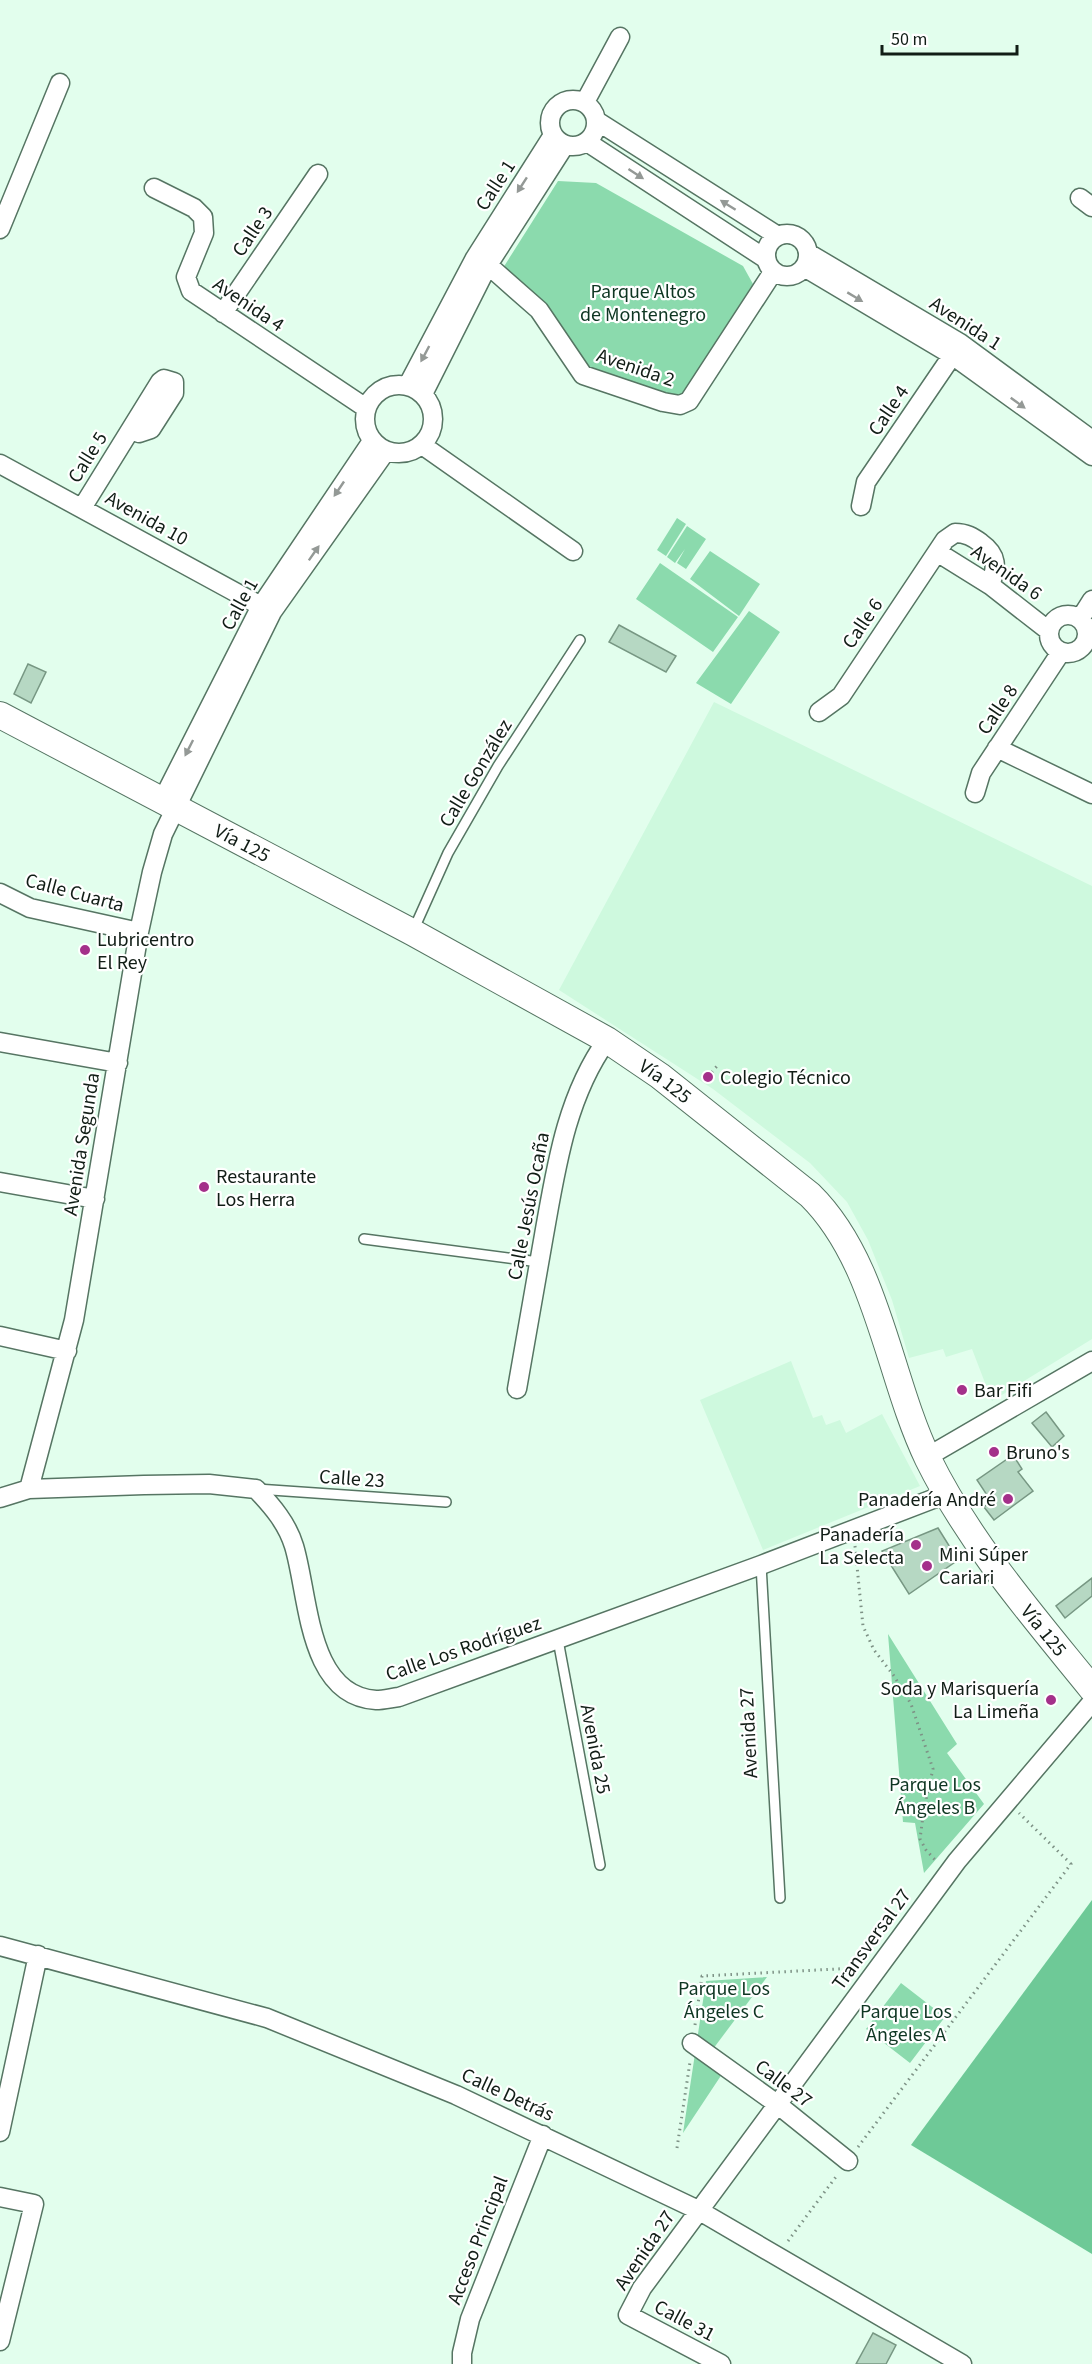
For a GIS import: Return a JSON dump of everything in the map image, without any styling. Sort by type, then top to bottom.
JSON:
[{"type":"main road","name":"Vía 125","points":[[0,715],[412,932],[607,1040],[660,1076],[810,1194],[827,1211],[844,1237],[871,1298],[919,1438],[964,1526],[1092,1689]]},
{"type":"street","points":[[585,102],[620,37]]},
{"type":"street","points":[[0,229],[60,83]]},
{"type":"street","points":[[570,100],[585,102],[595,114],[597,121],[593,136],[580,146],[559,140],[550,121],[556,107],[570,100]]},
{"type":"street","points":[[597,121],[778,236]]},
{"type":"street","name":"Calle 1","points":[[415,389],[482,262],[559,140]]},
{"type":"street","points":[[587,142],[786,276],[800,272],[806,260],[803,241],[791,234],[778,236],[768,246],[770,265]]},
{"type":"street","name":"Calle 3","points":[[223,313],[318,174]]},
{"type":"street","name":"Avenida 4","points":[[154,188],[194,208],[203,217],[204,233],[186,277],[191,291],[366,408]]},
{"type":"street","name":"Avenida 1","points":[[806,260],[956,349],[1092,440]]},
{"type":"street","name":"Avenida 2","points":[[482,262],[539,310],[583,375],[663,402],[680,405],[689,401],[770,265]]},
{"type":"street","points":[[956,349],[1092,456]]},
{"type":"street","name":"Calle 4","points":[[861,506],[866,482],[956,349]]},
{"type":"street","points":[[398,384],[415,389],[433,414],[433,425],[429,436],[422,445],[404,453],[379,446],[365,425],[366,408],[378,391],[398,384]]},
{"type":"street","name":"Calle 5","points":[[82,508],[131,430]]},
{"type":"street","points":[[422,445],[573,551]]},
{"type":"street","name":"Calle 1","points":[[169,803],[267,609],[379,446]]},
{"type":"street","name":"Avenida 10","points":[[0,465],[267,609]]},
{"type":"street","name":"Calle 6","points":[[819,712],[841,696],[945,540],[955,533],[972,536],[990,549],[994,555],[995,573],[990,585]]},
{"type":"street","name":"Avenida 6","points":[[937,552],[990,585],[1049,631]]},
{"type":"street","points":[[1080,619],[1092,600]]},
{"type":"street","points":[[1072,615],[1080,619],[1088,632],[1084,645],[1074,652],[1061,652],[1052,644],[1049,631],[1051,625],[1060,616],[1072,615]]},
{"type":"street","name":"Calle 8","points":[[975,794],[981,773],[1061,652]]},
{"type":"street","points":[[997,748],[1092,794]]},
{"type":"street","name":"Avenida Segunda","points":[[29,1490],[67,1351],[95,1199],[139,932],[169,803]]},
{"type":"street","name":"Calle Cuarta","points":[[0,893],[30,908],[139,932]]},
{"type":"street","name":"Calle Jesús Ocaña","points":[[517,1389],[558,1158],[593,1060],[607,1040]]},
{"type":"street","points":[[0,1042],[117,1063]]},
{"type":"street","points":[[0,1182],[95,1199]]},
{"type":"street","points":[[0,1336],[67,1351]]},
{"type":"street","points":[[927,1457],[1092,1361]]},
{"type":"street","points":[[0,1498],[29,1490],[209,1484],[256,1489]]},
{"type":"street","name":"Calle Los Rodríguez","points":[[256,1489],[280,1516],[294,1544],[315,1642],[330,1677],[354,1695],[376,1700],[399,1697],[558,1640],[946,1494]]},
{"type":"street","name":"Transversal 27","points":[[698,2210],[948,1873],[1092,1702]]},
{"type":"street","name":"Calle Detrás","points":[[0,1946],[267,2018],[456,2095],[698,2210],[960,2363]]},
{"type":"street","points":[[0,2132],[6,2078],[38,1955]]},
{"type":"street","name":"Calle 27","points":[[692,2043],[777,2104],[848,2161]]},
{"type":"street","name":"Acceso Principal","points":[[462,2364],[462,2353],[470,2319],[543,2135]]},
{"type":"street","points":[[0,2197],[34,2204],[3,2315],[0,2341]]},
{"type":"street","name":"Avenida 27","points":[[627,2315],[642,2288],[698,2210]]},
{"type":"street","name":"Calle 31","points":[[627,2315],[721,2364]]},
{"type":"lane","name":"Calle González","points":[[412,932],[448,853],[498,766],[580,640]]},
{"type":"lane","points":[[364,1239],[539,1262]]},
{"type":"lane","name":"Calle 23","points":[[256,1489],[446,1502]]},
{"type":"lane","name":"Avenida 27","points":[[761,1565],[780,1898]]},
{"type":"lane","name":"Avenida 25","points":[[558,1640],[600,1865]]},
{"type":"path","points":[[708,1077],[717,1066]]},
{"type":"path","points":[[854,1529],[863,1626],[874,1650],[894,1676],[911,1704],[933,1769],[920,1839],[926,1850],[948,1873]]},
{"type":"path","points":[[777,2256],[1071,1864],[1007,1801]]},
{"type":"path","points":[[677,2148],[702,1976],[878,1967]]},
{"type":"shaded area","points":[[714,702],[1092,886],[1092,1339],[992,1401],[972,1349],[946,1357],[943,1349],[909,1358],[892,1300],[868,1240],[847,1202],[810,1163],[713,1089],[559,990]]},
{"type":"shaded area","points":[[791,1361],[813,1418],[822,1415],[826,1425],[840,1420],[846,1433],[882,1414],[920,1486],[763,1550],[700,1400]]},
{"type":"green space","name":"Parque Altos de Montenegro","points":[[558,181],[596,183],[743,266],[753,284],[680,398],[589,370],[551,312],[503,268]]},
{"type":"green space","points":[[677,518],[686,524],[666,556],[657,550]]},
{"type":"green space","points":[[687,526],[706,539],[686,569],[677,563],[685,549],[675,563],[667,557]]},
{"type":"green space","points":[[710,551],[760,584],[739,616],[690,579]]},
{"type":"green space","points":[[660,563],[738,617],[713,652],[636,599]]},
{"type":"green space","points":[[749,611],[780,632],[731,704],[696,683]]},
{"type":"green space","name":"Parque Los Ángeles B","points":[[888,1634],[957,1744],[947,1753],[984,1804],[924,1873],[915,1823],[903,1822]]},
{"type":"green space","points":[[1092,1900],[1092,2254],[911,2145]]},
{"type":"green space","name":"Parque Los Ángeles C","points":[[767,1977],[713,2049],[730,2062],[683,2133],[706,1981]]},
{"type":"green space","name":"Parque Los Ángeles A","points":[[901,1983],[945,2017],[910,2063],[866,2029]]},
{"type":"building","points":[[619,625],[676,656],[666,672],[609,642]]},
{"type":"building","points":[[28,664],[46,672],[31,703],[14,694]]},
{"type":"building","points":[[1046,1412],[1064,1436],[1052,1447],[1032,1423]]},
{"type":"building","points":[[1013,1455],[1022,1469],[1018,1472],[1033,1491],[994,1520],[984,1507],[991,1501],[977,1480]]},
{"type":"building","points":[[938,1528],[958,1560],[909,1594],[882,1551]]},
{"type":"building","points":[[1092,1578],[1092,1596],[1065,1618],[1056,1606]]},
{"type":"building","points":[[873,2333],[896,2345],[886,2364],[856,2364]]},
{"type":"place","name":"Lubricentro El Rey","points":[[85,950]]},
{"type":"place","name":"Colegio Técnico","points":[[708,1077]]},
{"type":"place","name":"Restaurante Los Herra","points":[[204,1187]]},
{"type":"place","name":"Bar Fifi","points":[[962,1390]]},
{"type":"place","name":"Bruno's","points":[[994,1452]]},
{"type":"place","name":"Panadería André","points":[[1008,1499]]},
{"type":"place","name":"Panadería La Selecta","points":[[916,1545]]},
{"type":"place","name":"Mini Súper Cariari","points":[[927,1566]]},
{"type":"place","name":"Soda y Marisquería La Limeña","points":[[1051,1700]]}]
